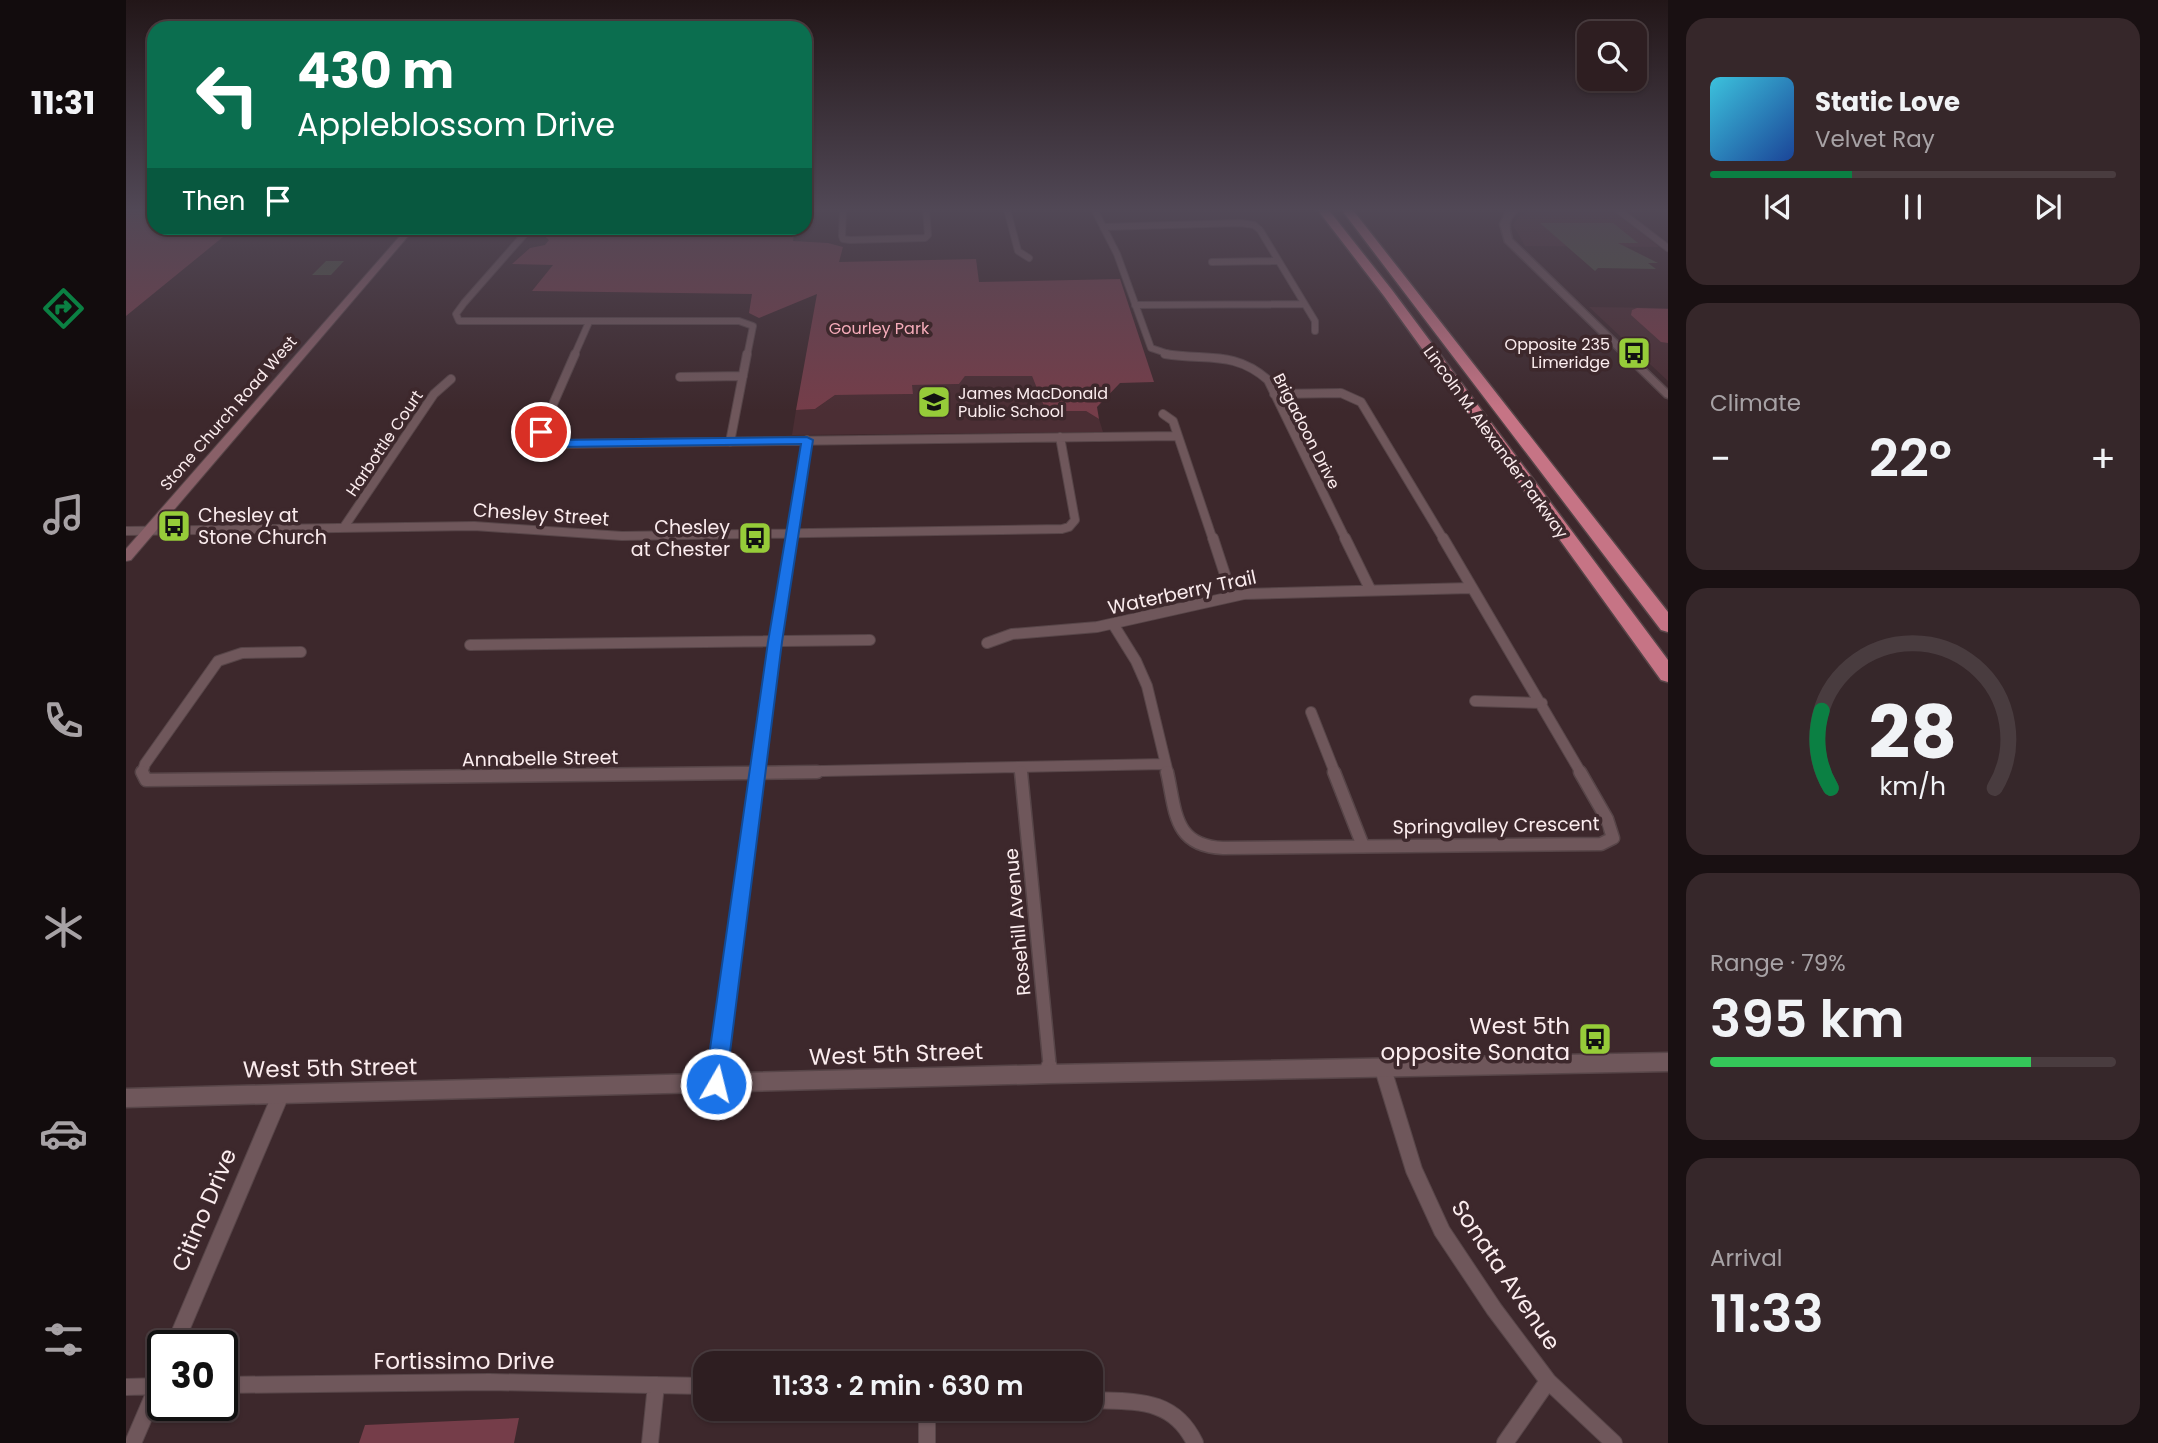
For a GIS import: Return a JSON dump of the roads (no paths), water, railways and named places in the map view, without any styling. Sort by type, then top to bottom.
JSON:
[{"type":"highway","name":"Lincoln M. Alexander Parkway","points":[[1375,276],[1668,675]]},
{"type":"highway","name":"Lincoln M. Alexander Parkway","points":[[1398,276],[1668,625]]},
{"type":"main road","name":"Stone Church Road West","points":[[126,557],[369,276]]},
{"type":"street","points":[[489,276],[465,300],[457,317],[469,323],[748,323],[753,326],[730,442]]},
{"type":"street","name":"Brigadoon Drive","points":[[1125,276],[1152,349],[1164,354],[1213,356],[1238,361],[1263,375],[1370,589]]},
{"type":"street","points":[[1287,276],[1316,323],[1315,331]]},
{"type":"street","points":[[1546,276],[1668,394]]},
{"type":"street","points":[[1135,305],[1304,304]]},
{"type":"street","points":[[589,322],[541,431],[540,436],[545,442],[556,444],[1178,436]]},
{"type":"street","points":[[680,377],[743,376]]},
{"type":"street","name":"Harbottle Court","points":[[344,527],[434,394],[451,379]]},
{"type":"street","name":"Springvalley Crescent","points":[[1112,624],[1144,678],[1181,830],[1184,835],[1210,849],[1601,844],[1613,838],[1607,819],[1542,704],[1361,402],[1341,393],[1274,394]]},
{"type":"street","points":[[1163,414],[1173,421],[1232,596]]},
{"type":"street","name":"Chesley Street","points":[[126,531],[474,526],[622,536],[1069,527],[1075,520],[1060,437]]},
{"type":"street","points":[[716,1084],[775,642],[807,440]]},
{"type":"street","name":"Waterberry Trail","points":[[987,643],[1012,634],[1060,632],[1112,624],[1232,596],[1271,592],[1471,588]]},
{"type":"street","points":[[470,645],[870,640]]},
{"type":"street","name":"Annabelle Street","points":[[301,652],[242,653],[219,661],[145,764],[142,773],[146,780],[757,773],[1165,764]]},
{"type":"street","points":[[1475,701],[1542,704]]},
{"type":"street","points":[[1311,712],[1363,846]]},
{"type":"street","name":"Rosehill Avenue","points":[[1021,767],[1050,1074]]},
{"type":"street","name":"West 5th Street","points":[[126,1098],[1050,1074],[1668,1062]]},
{"type":"street","name":"Sonata Avenue","points":[[1383,1069],[1414,1170],[1442,1231],[1494,1309],[1548,1381],[1614,1443]]},
{"type":"street","name":"Citino Drive","points":[[181,1330],[281,1094]]},
{"type":"street","points":[[1505,1443],[1548,1381]]},
{"type":"street","name":"Fortissimo Drive","points":[[238,1385],[489,1382],[693,1386]]},
{"type":"street","points":[[126,1387],[147,1384]]},
{"type":"street","points":[[650,1443],[656,1385]]},
{"type":"street","points":[[1103,1402],[1161,1405],[1182,1419],[1195,1443]]},
{"type":"street","points":[[133,1443],[147,1412]]},
{"type":"street","points":[[927,1421],[927,1443]]},
{"type":"place","name":"Opposite 235 Limeridge","points":[[1634,353]]},
{"type":"place","name":"James MacDonald Public School","points":[[934,402]]},
{"type":"place","name":"Chesley at Stone Church","points":[[174,526]]},
{"type":"place","name":"Chesley at Chester","points":[[755,538]]},
{"type":"place","name":"West 5th opposite Sonata","points":[[1595,1039]]},
{"type":"park label","name":"Gourley Park","points":[[879,328]]}]
